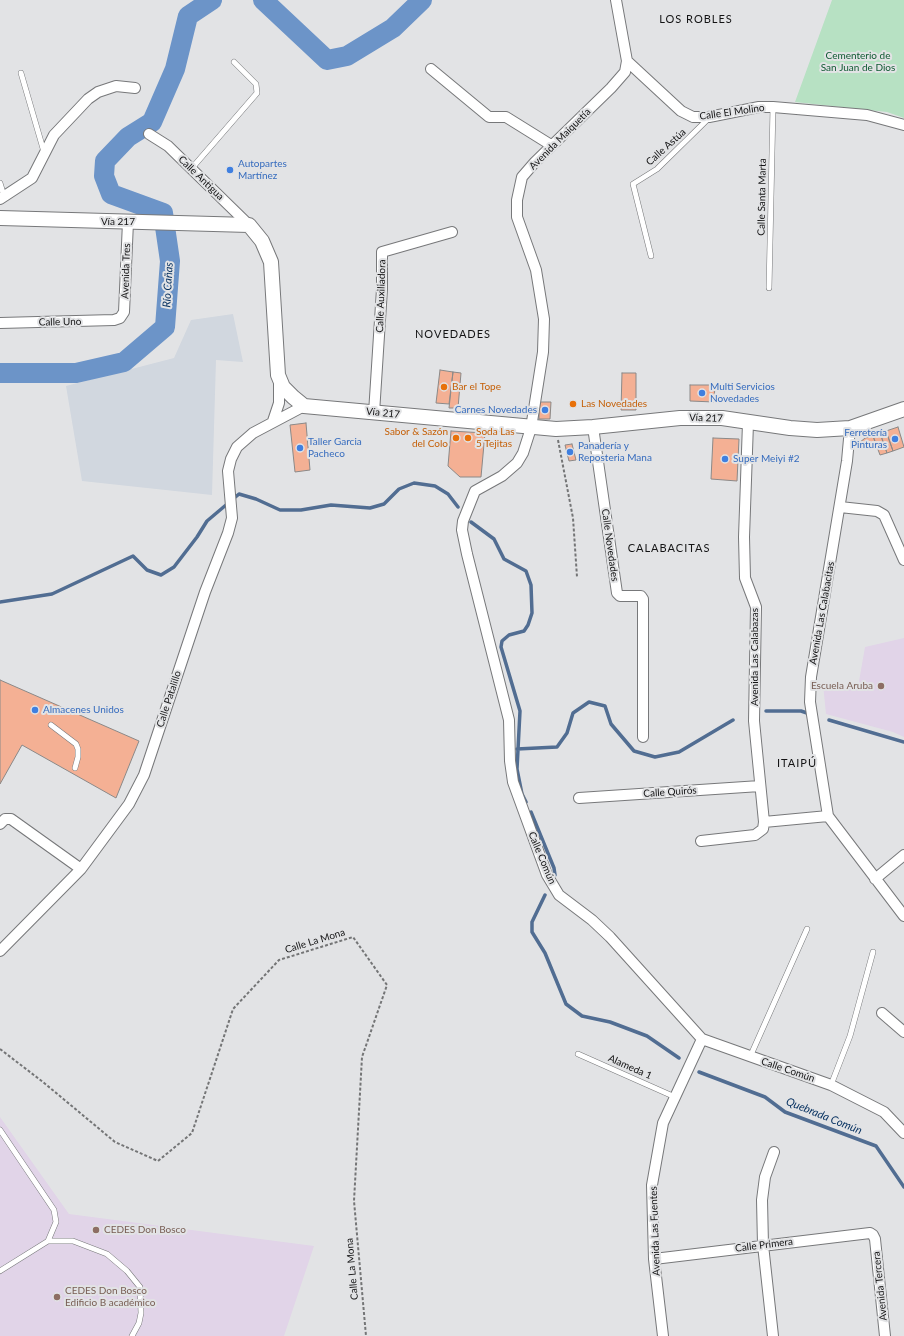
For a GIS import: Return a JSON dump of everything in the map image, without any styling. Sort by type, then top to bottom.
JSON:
[{"type":"main road","name":"Vía 217","points":[[0,218],[249,226]]},
{"type":"main road","points":[[249,226],[262,242],[271,262],[278,375],[283,387],[292,397],[304,406]]},
{"type":"main road","name":"Vía 217","points":[[304,406],[531,428],[556,429],[593,427],[680,418],[722,418],[748,423],[817,430],[850,428],[904,409]]},
{"type":"street","points":[[616,0],[627,61]]},
{"type":"street","name":"Calle El Molino","points":[[627,61],[681,111],[693,117],[709,117],[759,107],[773,107],[867,115],[904,125]]},
{"type":"street","name":"Avenida Maiquetía","points":[[531,428],[543,352],[544,319],[536,270],[518,217],[517,200],[522,177],[551,145],[611,88],[625,72],[627,61]]},
{"type":"street","points":[[431,69],[489,116],[506,117],[551,145]]},
{"type":"street","points":[[2,198],[32,178],[54,135],[88,99],[98,92],[116,86],[135,88]]},
{"type":"street","name":"Calle Antigua","points":[[149,134],[168,146],[192,168],[249,226]]},
{"type":"street","name":"Avenida Tres","points":[[120,318],[124,312],[128,222]]},
{"type":"street","name":"Calle Auxiliadora","points":[[374,412],[382,289],[382,252],[452,232]]},
{"type":"street","name":"Calle Uno","points":[[0,323],[114,320],[120,318]]},
{"type":"street","points":[[273,421],[279,404],[280,394],[278,375]]},
{"type":"street","name":"Calle Patalillo","points":[[0,951],[81,869],[129,804],[144,775],[205,592],[228,533],[232,518],[228,471],[237,447],[253,433],[273,421],[304,406]]},
{"type":"street","name":"Avenida Las Calabazas","points":[[748,423],[744,537],[745,578],[756,607],[754,721],[764,822]]},
{"type":"street","name":"Calle Novedades","points":[[593,427],[617,593],[620,596],[641,596],[643,599],[643,737]]},
{"type":"street","name":"Calle Común","points":[[531,428],[523,452],[517,463],[502,476],[475,491],[463,521],[462,530],[480,609],[509,720],[510,761],[513,782],[547,875],[559,895],[573,908],[592,920],[610,937],[702,1039],[831,1085],[884,1112],[904,1133]]},
{"type":"street","name":"Avenida Las Calabacitas","points":[[850,428],[848,461],[811,677],[810,702],[828,816],[904,916]]},
{"type":"street","points":[[840,507],[878,511],[884,515],[904,560]]},
{"type":"street","name":"Calle Quirós","points":[[580,798],[760,786]]},
{"type":"street","points":[[701,840],[755,835],[763,829],[764,822],[828,816]]},
{"type":"street","points":[[0,824],[5,819],[11,819],[81,869]]},
{"type":"street","points":[[875,879],[904,855]]},
{"type":"street","points":[[882,1013],[904,1032]]},
{"type":"street","name":"Avenida Las Fuentes","points":[[663,1336],[654,1259],[652,1185],[663,1123],[702,1039]]},
{"type":"street","points":[[773,1336],[763,1245],[762,1200],[765,1177],[774,1152]]},
{"type":"street","name":"Calle Primera","points":[[654,1259],[870,1233],[873,1235]]},
{"type":"street","name":"Avenida Tercera","points":[[873,1235],[885,1336]]},
{"type":"lane","points":[[192,168],[257,93],[256,84],[234,62]]},
{"type":"lane","points":[[21,73],[44,153]]},
{"type":"lane","name":"Calle Santa Marta","points":[[769,288],[773,107]]},
{"type":"lane","name":"Calle Astúa","points":[[651,256],[633,184],[657,169],[709,117]]},
{"type":"lane","points":[[0,183],[2,198]]},
{"type":"lane","points":[[51,725],[76,744],[78,749],[78,757],[75,768]]},
{"type":"lane","points":[[750,1057],[807,929]]},
{"type":"lane","points":[[831,1085],[850,1036],[873,952]]},
{"type":"lane","name":"Alameda 1","points":[[578,1054],[675,1097]]},
{"type":"lane","points":[[0,1130],[54,1210],[56,1222],[48,1241]]},
{"type":"lane","points":[[0,1271],[48,1241],[73,1241],[97,1249],[107,1254],[127,1271],[140,1287],[139,1323],[132,1336]]},
{"type":"path","points":[[556,429],[573,518],[577,577]]},
{"type":"path","name":"Calle La Mona","points":[[0,1049],[43,1082],[115,1142],[158,1161],[192,1133],[233,1009],[279,960],[353,937],[387,985],[362,1057],[354,1201],[366,1336]]},
{"type":"shaded area","points":[[233,314],[243,362],[216,360],[212,495],[82,481],[66,386],[174,358],[191,320]]},
{"type":"shaded area","name":"Escuela Aruba","points":[[904,638],[904,737],[893,732],[826,714],[823,684],[858,687],[865,647]]},
{"type":"shaded area","name":"CEDES Don Bosco","points":[[0,1117],[69,1214],[314,1246],[284,1336],[0,1336]]},
{"type":"green space","name":"Cementerio de San Juan de Dios","points":[[832,0],[904,0],[904,118],[887,112],[795,102]]},
{"type":"building","name":"Bar el Tope","points":[[440,370],[453,372],[449,404],[436,403]]},
{"type":"building","points":[[453,372],[461,373],[458,408],[449,408]]},
{"type":"building","points":[[622,373],[636,373],[636,410],[621,410]]},
{"type":"building","name":"Multi Servicios Novedades","points":[[690,385],[715,385],[714,402],[690,401]]},
{"type":"building","name":"Carnes Novedades","points":[[539,402],[551,402],[550,419],[539,419]]},
{"type":"building","name":"Taller Garcia Pacheco","points":[[306,423],[310,470],[295,472],[290,425]]},
{"type":"building","name":"Ferretería Pinturas","points":[[898,427],[904,447],[893,451],[886,431]]},
{"type":"building","points":[[451,431],[485,433],[481,477],[460,477],[448,466]]},
{"type":"building","points":[[886,431],[893,451],[887,453],[880,433]]},
{"type":"building","points":[[880,433],[887,453],[880,455],[873,436]]},
{"type":"building","points":[[873,436],[877,447],[859,448],[859,443],[865,438]]},
{"type":"building","name":"Super Meiyi #2","points":[[713,438],[739,439],[737,481],[711,479]]},
{"type":"building","name":"Panadería y Reposteria Mana","points":[[572,444],[576,460],[569,461],[565,445]]},
{"type":"building","name":"Almacenes Unidos","points":[[0,680],[139,741],[116,798],[22,745],[0,784]]},
{"type":"waterway","name":"Río Cañas","points":[[0,373],[76,373],[124,362],[165,327],[170,261],[163,213],[111,194],[104,176],[105,161],[128,137],[152,122],[175,69],[188,16],[212,0]]},
{"type":"waterway","name":"Río Cañas","points":[[263,0],[327,60],[347,56],[393,28],[422,0]]},
{"type":"waterway","points":[[0,602],[52,594],[133,556],[147,570],[161,575],[174,567],[197,537],[207,521],[239,494],[256,499],[280,510],[301,510],[331,505],[370,508],[384,504],[399,489],[414,483],[435,486],[448,494],[458,507]]},
{"type":"waterway","points":[[471,522],[494,539],[504,559],[526,571],[531,585],[532,613],[528,625],[524,631],[509,635],[502,641],[501,647],[520,711],[517,769],[522,794],[526,802]]},
{"type":"waterway","points":[[517,749],[557,747],[567,733],[573,713],[589,702],[605,706],[611,724],[634,751],[655,757],[679,752],[733,720]]},
{"type":"waterway","points":[[766,711],[801,711],[810,714]]},
{"type":"waterway","points":[[829,720],[904,742]]},
{"type":"waterway","name":"Quebrada Común","points":[[531,812],[554,868],[555,875]]},
{"type":"waterway","name":"Quebrada Común","points":[[545,895],[532,922],[532,932],[545,953],[566,1004],[582,1016],[610,1022],[647,1036],[679,1058]]},
{"type":"waterway","name":"Quebrada Común","points":[[699,1072],[765,1097],[785,1112],[876,1146],[904,1187]]},
{"type":"place","name":"Autopartes Martínez","points":[[230,170]]},
{"type":"place","name":"Bar el Tope","points":[[444,387]]},
{"type":"place","name":"Multi Servicios Novedades","points":[[702,393]]},
{"type":"place","name":"Las Novedades","points":[[573,404]]},
{"type":"place","name":"Carnes Novedades","points":[[545,410]]},
{"type":"place","name":"Sabor & Sazón del Colo","points":[[456,438]]},
{"type":"place","name":"Soda Las 5 Tejitas","points":[[468,438]]},
{"type":"place","name":"Ferretería Pinturas","points":[[895,439]]},
{"type":"place","name":"Taller Garcia Pacheco","points":[[300,448]]},
{"type":"place","name":"Panadería y Reposteria Mana","points":[[570,452]]},
{"type":"place","name":"Super Meiyi #2","points":[[725,459]]},
{"type":"place","name":"Escuela Aruba","points":[[881,686]]},
{"type":"place","name":"Almacenes Unidos","points":[[35,710]]},
{"type":"place","name":"CEDES Don Bosco","points":[[96,1230]]},
{"type":"place","name":"CEDES Don Bosco Edificio B académico","points":[[57,1297]]},
{"type":"district","name":"LOS ROBLES","points":[[696,19]]},
{"type":"district","name":"NOVEDADES","points":[[453,334]]},
{"type":"district","name":"CALABACITAS","points":[[669,548]]},
{"type":"district","name":"ITAIPÚ","points":[[797,763]]}]
